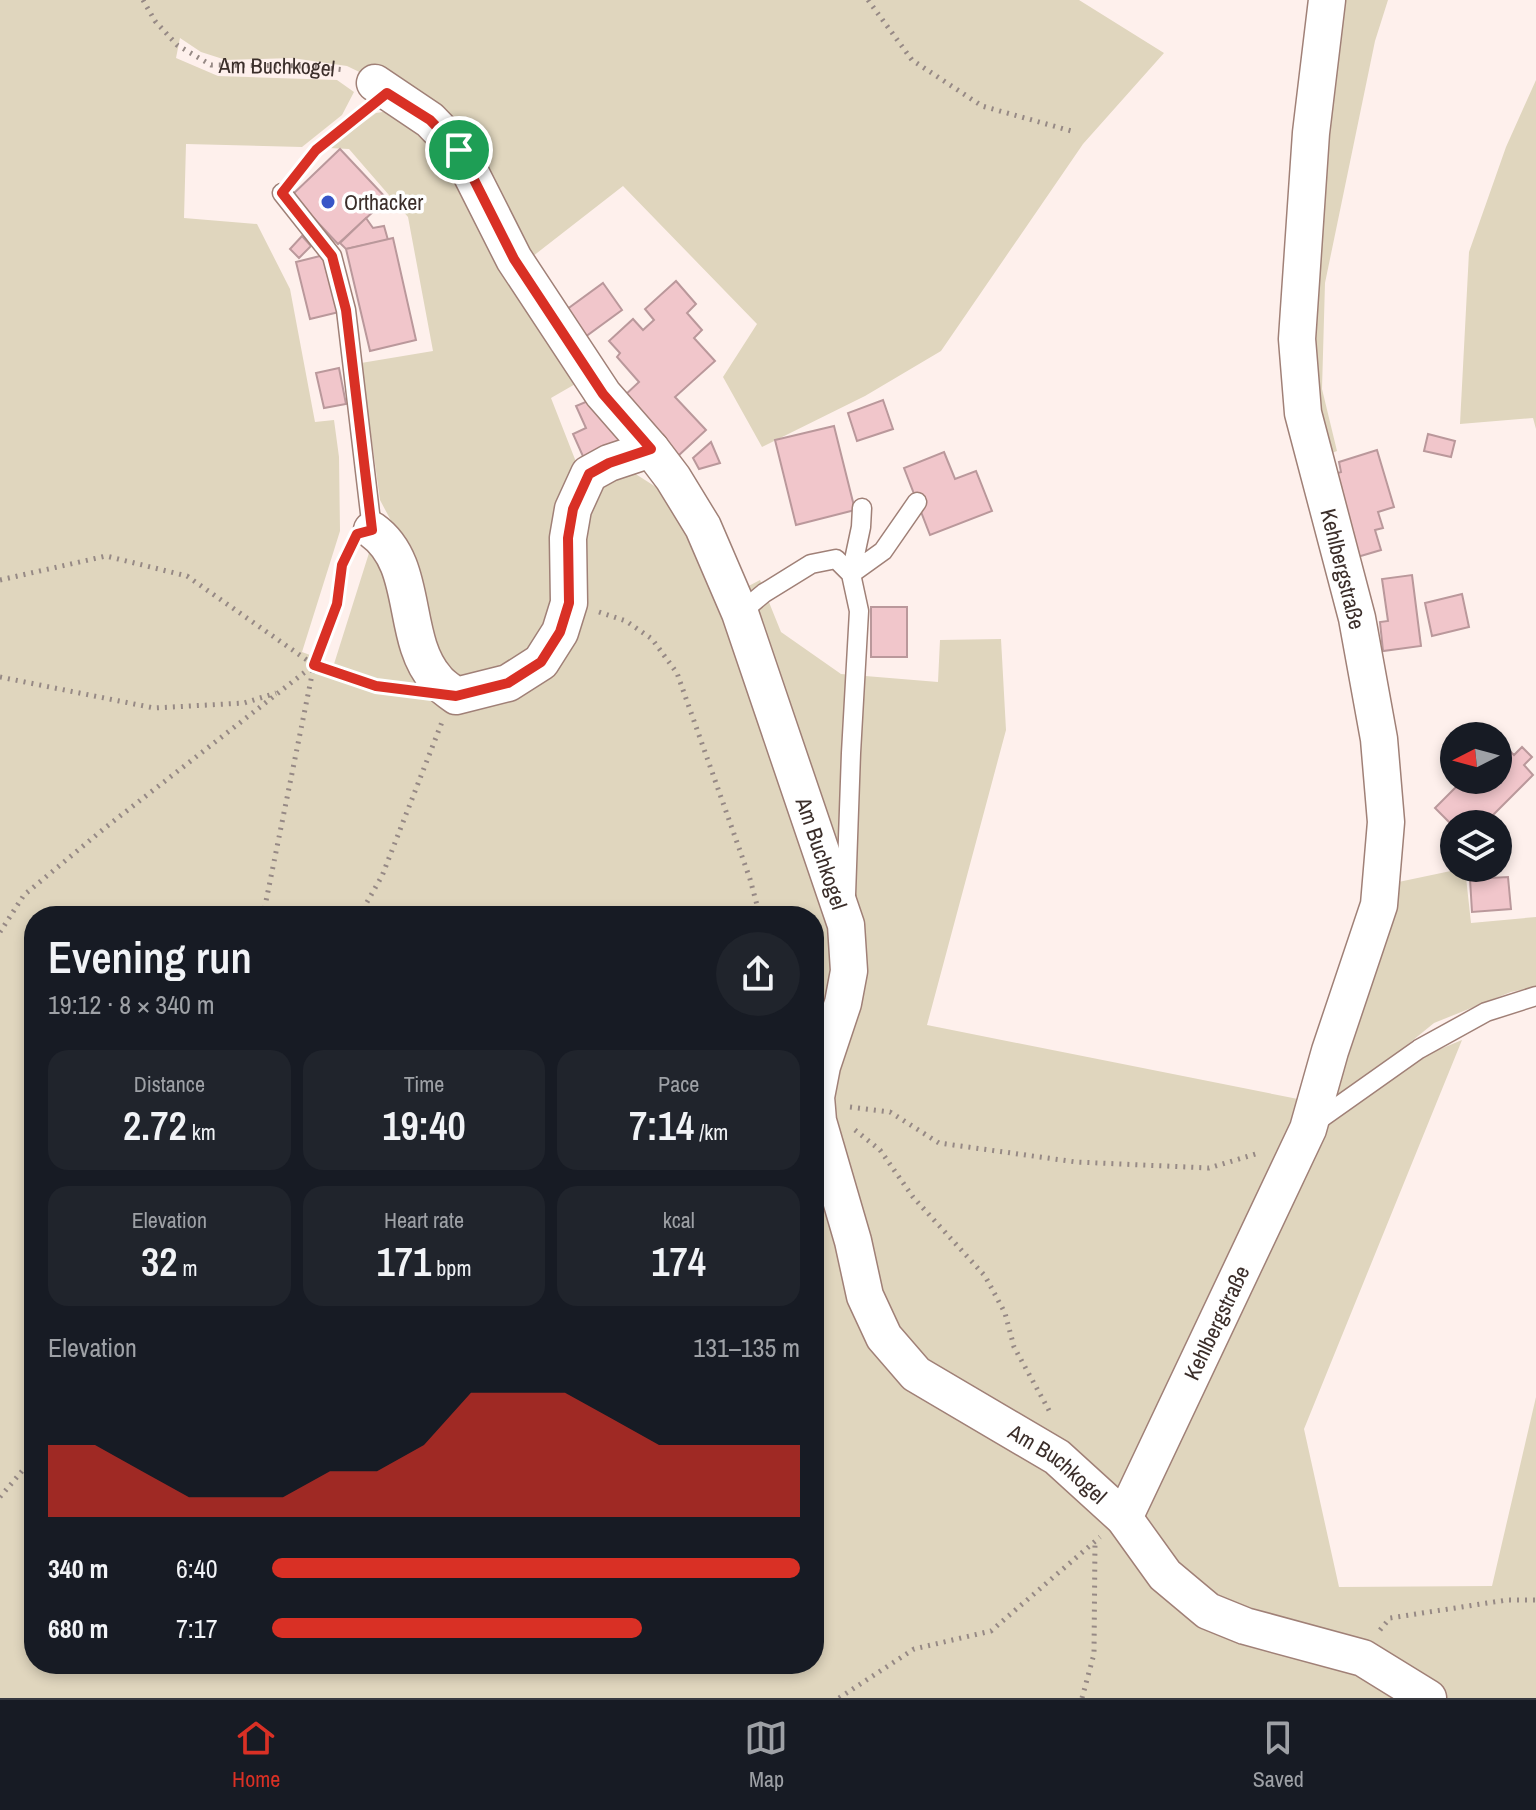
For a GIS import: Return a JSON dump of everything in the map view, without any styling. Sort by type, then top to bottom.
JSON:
[{"type":"street","name":"Kehlbergstraße","points":[[1124,1518],[1308,1129],[1330,1051],[1379,905],[1386,822],[1379,739],[1357,618],[1303,413],[1297,339],[1311,133],[1327,0]]},
{"type":"street","name":"Am Buchkogel","points":[[381,88],[430,120],[459,150],[514,259],[603,394],[673,478],[703,527],[740,613],[846,925],[849,971],[843,1003],[824,1060]]},
{"type":"street","points":[[372,530],[382,538],[400,568],[420,648],[435,679],[456,696],[508,683],[541,662],[560,632],[569,603],[568,538],[573,509],[589,474],[609,463],[651,449]]},
{"type":"street","name":"Am Buchkogel","points":[[824,1143],[853,1241],[865,1296],[884,1337],[916,1374],[1057,1457],[1124,1518],[1165,1575],[1208,1611],[1245,1626],[1363,1658],[1428,1698]]},
{"type":"lane","points":[[282,193],[332,256],[346,310],[372,530]]},
{"type":"lane","points":[[851,574],[883,551],[917,502]]},
{"type":"lane","points":[[846,925],[859,611],[851,574],[862,508]]},
{"type":"lane","points":[[740,613],[764,593],[811,564],[836,559],[851,574]]},
{"type":"lane","name":"Kehlbergstraße","points":[[1308,1129],[1419,1049],[1486,1012],[1536,996]]},
{"type":"path","name":"Am Buchkogel","points":[[143,0],[155,21],[177,45],[211,65],[345,70],[381,88]]},
{"type":"path","points":[[868,0],[912,60],[982,106],[1075,132]]},
{"type":"path","points":[[282,193],[316,150],[381,88]]},
{"type":"path","points":[[265,906],[314,665],[337,604],[342,565],[357,534],[372,530]]},
{"type":"path","points":[[0,580],[106,556],[187,576],[314,665],[376,686],[456,696],[436,732],[382,876],[365,906]]},
{"type":"path","points":[[569,603],[626,621],[652,639],[677,673],[757,906]]},
{"type":"path","points":[[0,932],[24,895],[314,665]]},
{"type":"path","points":[[0,677],[154,708],[244,703],[280,692]]},
{"type":"path","points":[[824,1101],[890,1112],[939,1143],[1076,1162],[1209,1168],[1263,1152]]},
{"type":"path","points":[[824,1103],[880,1150],[913,1197],[985,1276],[1005,1313],[1014,1347],[1054,1417]]},
{"type":"path","points":[[0,1497],[24,1469]]},
{"type":"path","points":[[839,1698],[914,1649],[991,1631],[1124,1518]]},
{"type":"path","points":[[1082,1698],[1094,1654],[1095,1541]]},
{"type":"path","points":[[1363,1658],[1390,1618],[1507,1600],[1536,1600]]},
{"type":"shaded area","points":[[0,0],[1079,0],[1164,53],[1083,144],[941,351],[865,396],[762,447],[723,377],[757,324],[623,186],[528,260],[421,102],[347,66],[292,58],[226,60],[201,52],[180,38],[176,58],[218,76],[337,80],[354,92],[342,115],[302,147],[186,144],[184,218],[257,224],[290,289],[315,422],[334,420],[339,457],[340,531],[302,652],[334,664],[369,553],[388,562],[405,547],[380,500],[361,363],[433,351],[408,217],[349,149],[329,148],[376,113],[389,111],[415,121],[449,158],[577,383],[551,398],[578,467],[634,473],[667,494],[741,590],[760,580],[781,632],[841,674],[938,682],[940,640],[1001,639],[1006,730],[927,1025],[1308,1101],[1389,884],[1440,873],[1440,882],[1467,882],[1471,923],[1536,917],[1536,987],[1511,992],[1434,1023],[1363,1081],[1462,1040],[1304,1429],[1339,1587],[1492,1586],[1536,1397],[1536,1698],[0,1698]]},
{"type":"shaded area","points":[[1338,0],[1388,0],[1375,41],[1325,283],[1322,389],[1337,451],[1321,457],[1303,321]]},
{"type":"shaded area","points":[[1536,80],[1536,429],[1533,418],[1460,424],[1469,252],[1506,147]]},
{"type":"building","points":[[340,149],[387,199],[338,244],[292,195]]},
{"type":"building","points":[[366,218],[373,228],[384,226],[388,240],[346,249],[340,243]]},
{"type":"building","points":[[302,236],[311,246],[299,258],[290,249]]},
{"type":"building","points":[[393,238],[416,340],[370,351],[346,249]]},
{"type":"building","points":[[324,255],[339,312],[310,319],[296,262]]},
{"type":"building","points":[[676,281],[696,304],[687,313],[702,330],[694,338],[715,361],[675,397],[706,430],[678,456],[624,396],[639,382],[617,357],[620,353],[609,341],[633,319],[643,330],[654,320],[645,309]]},
{"type":"building","points":[[603,283],[622,310],[585,337],[566,310]]},
{"type":"building","points":[[339,368],[346,404],[324,408],[316,373]]},
{"type":"building","points":[[600,396],[623,447],[586,463],[573,434],[586,428],[576,406]]},
{"type":"building","points":[[883,400],[893,429],[857,441],[848,413]]},
{"type":"building","points":[[834,426],[855,510],[796,525],[775,440]]},
{"type":"building","points":[[1428,434],[1455,441],[1451,457],[1424,451]]},
{"type":"building","points":[[711,442],[720,463],[699,469],[693,458]]},
{"type":"building","points":[[1377,450],[1394,507],[1378,512],[1383,528],[1375,530],[1381,550],[1354,558],[1328,476],[1341,472],[1339,462]]},
{"type":"building","points":[[944,452],[955,479],[976,471],[992,511],[930,535],[904,468]]},
{"type":"building","points":[[1412,575],[1421,646],[1383,651],[1380,622],[1388,621],[1382,579]]},
{"type":"building","points":[[1462,594],[1469,627],[1432,636],[1425,603]]},
{"type":"building","points":[[871,607],[907,607],[907,657],[871,657]]},
{"type":"building","points":[[1522,747],[1532,757],[1524,765],[1533,775],[1498,810],[1440,810],[1440,813],[1435,808],[1449,794],[1512,794],[1512,753],[1514,755]]},
{"type":"building","points":[[1470,882],[1508,882],[1511,909],[1472,912]]},
{"type":"place","name":"Orthacker","points":[[328,202]]},
{"type":"route","points":[[387,93],[430,120],[459,150],[514,259],[603,394],[651,449],[609,463],[589,474],[573,509],[568,538],[569,603],[560,632],[541,662],[508,683],[456,696],[376,686],[314,665],[337,604],[342,565],[357,534],[372,530],[346,310],[332,256],[282,193],[316,150],[387,93]]}]
